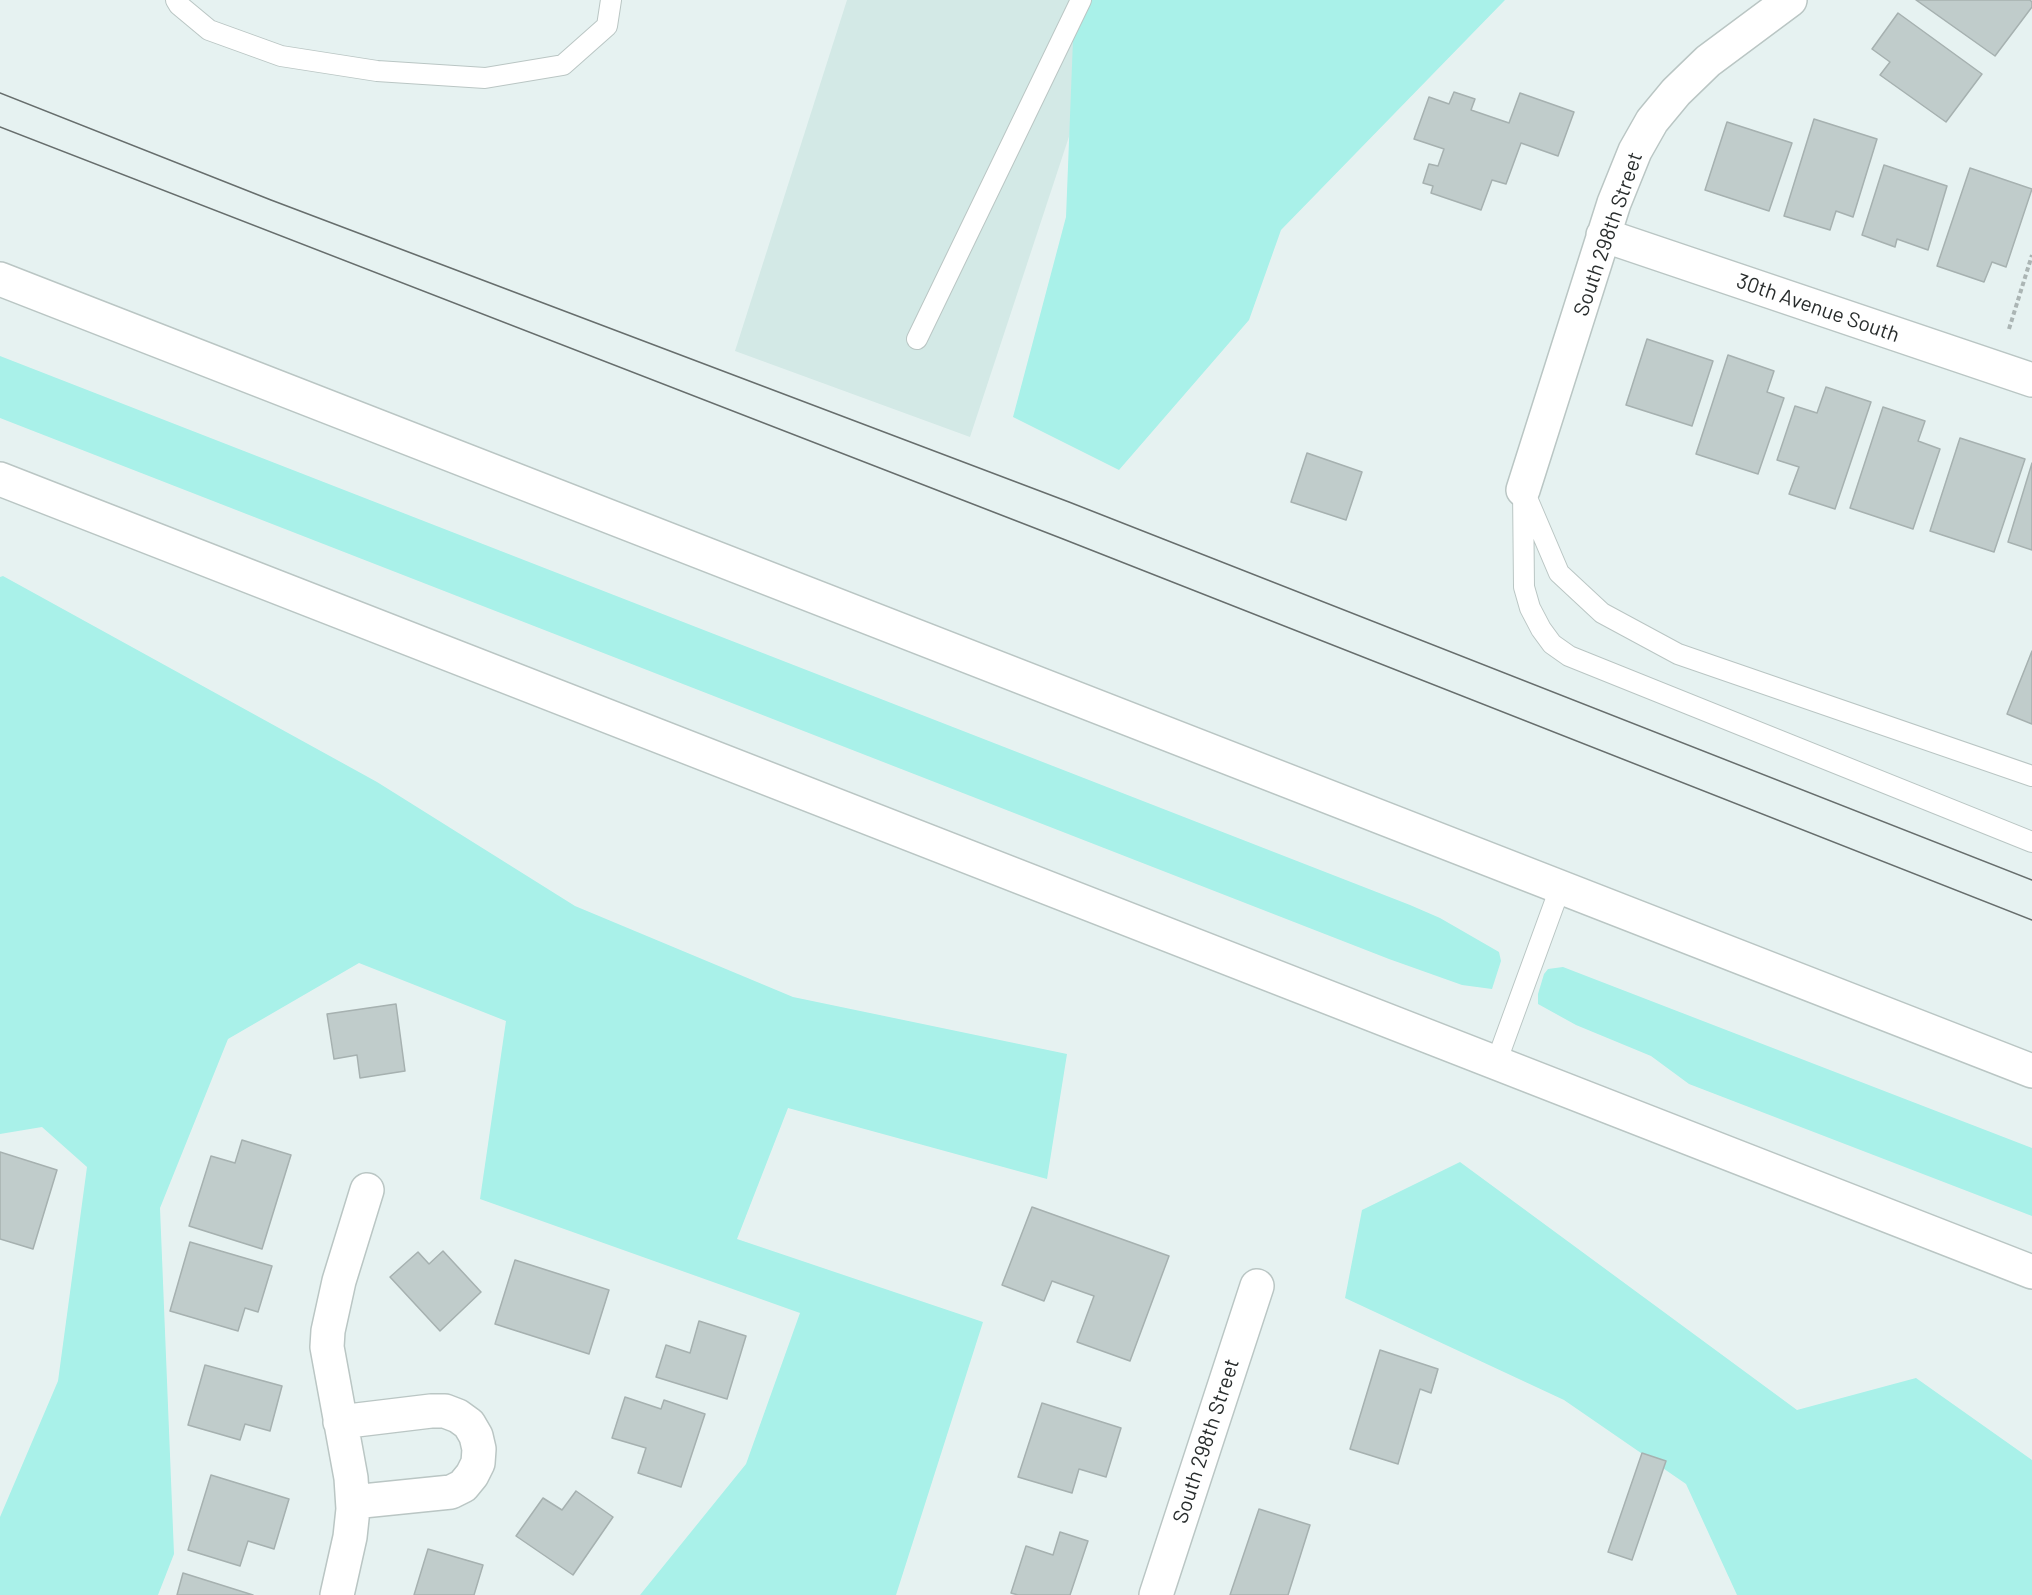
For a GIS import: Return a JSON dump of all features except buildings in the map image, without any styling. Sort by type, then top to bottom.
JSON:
[{"type":"main road","name":"South 298th Street","points":[[1523,490],[1604,235],[1635,151],[1652,121],[1676,92],[1708,61],[1790,0]]},
{"type":"main road","name":"30th Avenue South","points":[[1604,235],[2032,380]]},
{"type":"main road","points":[[0,279],[2032,1071]]},
{"type":"main road","points":[[0,479],[2032,1272]]},
{"type":"main road","points":[[337,1595],[350,1537],[353,1502],[351,1478],[327,1347],[328,1331],[339,1281],[367,1190]]},
{"type":"main road","name":"South 298th Street","points":[[1156,1595],[1257,1286]]},
{"type":"main road","points":[[340,1422],[445,1411],[469,1424],[476,1436],[479,1449],[478,1463],[472,1475],[463,1486],[451,1492],[353,1502]]},
{"type":"lane","points":[[176,0],[178,5],[209,30],[282,56],[376,71],[485,78],[563,65],[607,26],[611,0]]},
{"type":"lane","points":[[917,339],[1082,0]]},
{"type":"lane","points":[[1523,490],[1559,573],[1602,613],[1678,654],[2032,776]]},
{"type":"lane","points":[[1523,490],[1524,587],[1530,608],[1541,629],[1552,644],[1569,656],[2032,842]]},
{"type":"lane","points":[[1496,1063],[1560,888]]},
{"type":"path","points":[[2008,329],[2032,255]]},
{"type":"shaded area","points":[[847,0],[1114,0],[970,437],[735,351]]},
{"type":"shaded area","points":[[1092,0],[1505,0],[1281,230],[1249,320],[1119,470],[1013,417],[1066,217],[1073,40]]},
{"type":"shaded area","points":[[0,356],[1410,905],[1440,918],[1499,952],[1501,961],[1492,989],[1462,985],[1389,959],[0,418]]},
{"type":"shaded area","points":[[3,576],[377,782],[575,906],[793,997],[1067,1054],[1047,1179],[788,1108],[737,1239],[983,1322],[896,1595],[640,1595],[746,1464],[800,1313],[480,1199],[506,1021],[359,963],[228,1039],[160,1208],[174,1554],[158,1595],[0,1595],[0,1517],[58,1381],[87,1167],[42,1127],[0,1134],[0,577]]},
{"type":"shaded area","points":[[1563,967],[2032,1148],[2032,1216],[1689,1084],[1651,1056],[1576,1025],[1538,1004],[1538,994],[1544,974],[1548,969]]},
{"type":"shaded area","points":[[1460,1162],[1797,1410],[1916,1378],[2032,1460],[2032,1595],[1737,1595],[1686,1484],[1564,1400],[1345,1298],[1362,1210]]},
{"type":"tram line","points":[[0,93],[271,200],[1069,502],[2032,880]]},
{"type":"tram line","points":[[0,127],[1063,539],[2032,920]]}]
